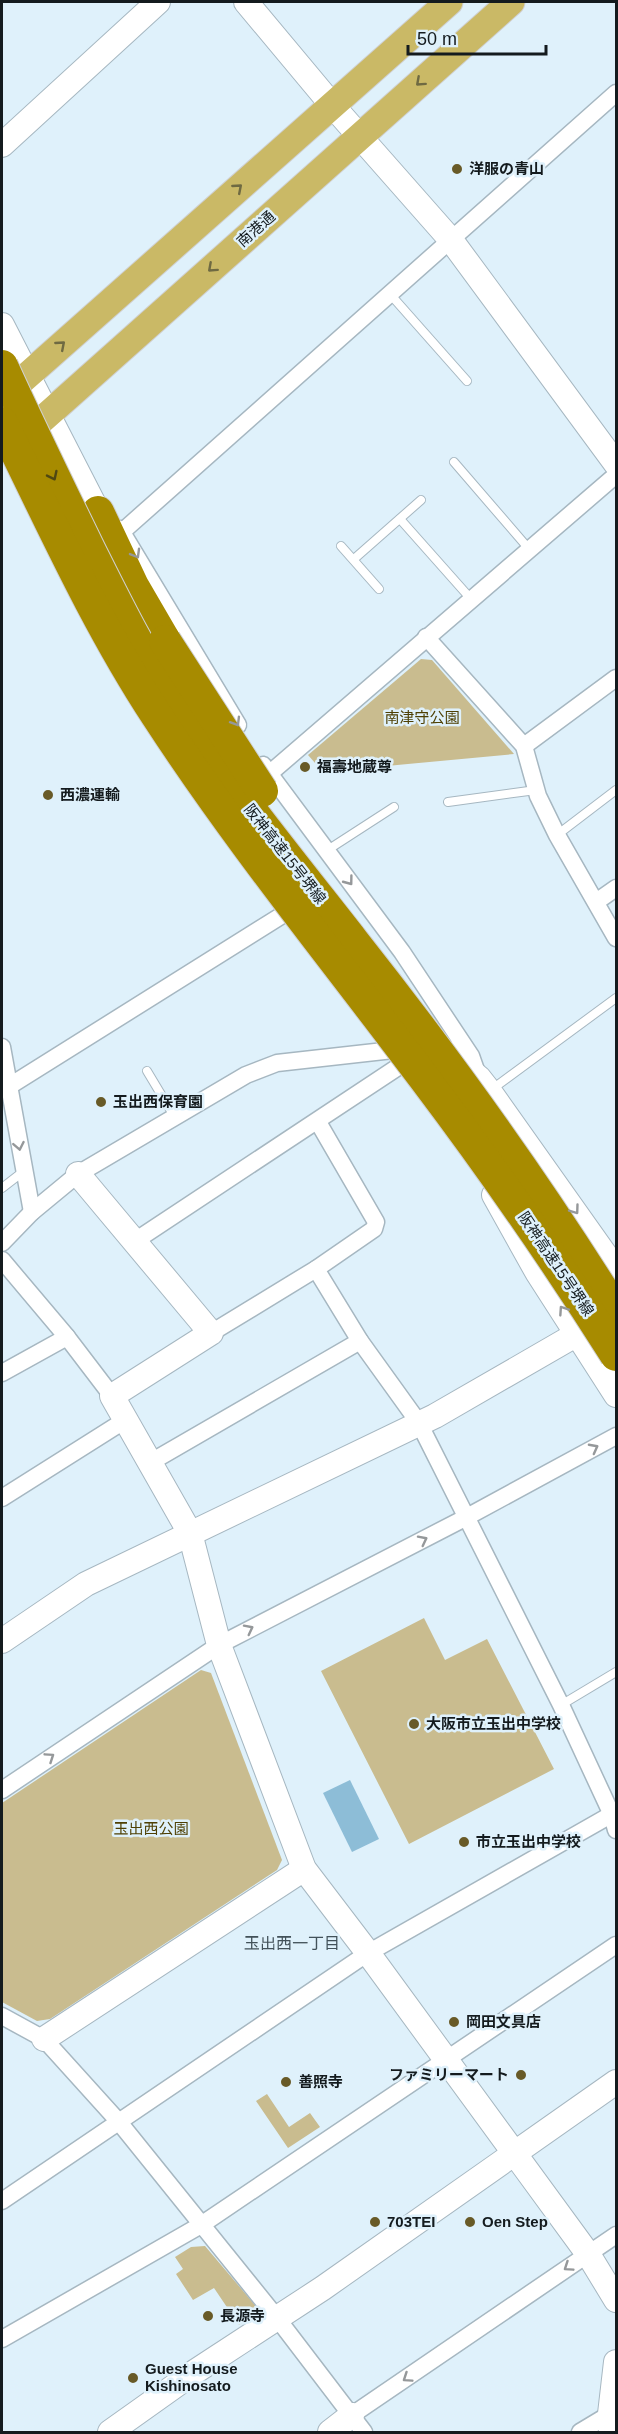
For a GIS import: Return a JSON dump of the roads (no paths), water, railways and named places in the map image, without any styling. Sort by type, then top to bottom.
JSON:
[{"type":"highway","name":"阪神高速15号堺線","points":[[14,371],[110,590],[143,653],[175,705],[265,830],[459,1080],[562,1226],[616,1312]]},
{"type":"highway","name":"阪神高速15号堺線","points":[[3,443],[125,665],[161,722],[242,840],[474,1145],[544,1244],[616,1355]]},
{"type":"highway","points":[[98,512],[133,586],[165,641],[266,796],[471,1070],[508,1129],[562,1226]]},
{"type":"main road","points":[[2,398],[14,371],[332,105],[449,2]]},
{"type":"main road","name":"南港通","points":[[3,443],[48,413],[511,2]]},
{"type":"street","points":[[2,145],[158,2]]},
{"type":"street","points":[[246,2],[450,240],[616,464]]},
{"type":"street","points":[[123,531],[616,93]]},
{"type":"street","points":[[2,325],[14,371],[48,413],[98,512],[104,557],[165,668],[217,745],[451,1055],[484,1085],[615,1264]]},
{"type":"street","points":[[3,443],[19,474],[69,592],[121,683],[284,914],[398,1056],[493,1194],[537,1272],[578,1332],[616,1395]]},
{"type":"street","points":[[269,774],[616,475]]},
{"type":"street","points":[[98,512],[123,531],[193,652],[269,774],[402,952],[471,1056],[484,1085]]},
{"type":"street","points":[[426,637],[524,746],[536,790],[557,835],[616,938]]},
{"type":"street","points":[[524,746],[616,678]]},
{"type":"street","points":[[596,902],[616,888]]},
{"type":"street","points":[[7,1100],[284,914]]},
{"type":"street","points":[[2,1047],[7,1100],[32,1212]]},
{"type":"street","points":[[2,1243],[32,1212],[78,1174],[246,1075],[277,1063],[398,1056]]},
{"type":"street","points":[[135,1241],[318,1122],[398,1056]]},
{"type":"street","points":[[112,1396],[316,1269],[374,1229],[376,1222],[318,1122]]},
{"type":"street","points":[[78,1174],[211,1333]]},
{"type":"street","points":[[2,1260],[68,1337],[112,1396],[190,1533],[219,1645],[304,1869],[588,2254],[616,2300]]},
{"type":"street","points":[[2,2200],[368,1953],[615,1819],[561,1705],[419,1424],[360,1341],[316,1269]]},
{"type":"street","points":[[2,1641],[86,1584],[419,1424],[616,1312]]},
{"type":"street","points":[[2,1373],[68,1337]]},
{"type":"street","points":[[151,1461],[360,1341]]},
{"type":"street","points":[[2,1498],[127,1419]]},
{"type":"street","points":[[2,1790],[219,1645],[465,1518],[616,1436]]},
{"type":"street","points":[[45,2039],[304,1869]]},
{"type":"street","points":[[2,2338],[201,2225],[616,1946]]},
{"type":"street","points":[[2,2016],[45,2039],[119,2122],[277,2318],[358,2424]]},
{"type":"street","points":[[110,2433],[616,2082]]},
{"type":"street","points":[[330,2433],[358,2424],[616,2235]]},
{"type":"street","points":[[580,2433],[610,2423],[616,2362]]},
{"type":"lane","points":[[390,294],[467,381]]},
{"type":"lane","points":[[454,462],[529,549]]},
{"type":"lane","points":[[354,559],[422,500]]},
{"type":"lane","points":[[400,519],[471,599]]},
{"type":"lane","points":[[341,546],[379,589]]},
{"type":"lane","points":[[448,802],[536,790]]},
{"type":"lane","points":[[557,835],[616,790]]},
{"type":"lane","points":[[326,851],[394,807]]},
{"type":"lane","points":[[484,1085],[616,998]]},
{"type":"lane","points":[[147,1071],[174,1116]]},
{"type":"lane","points":[[2,1188],[24,1171]]},
{"type":"lane","points":[[561,1705],[616,1672]]},
{"type":"water","points":[[350,1780],[379,1839],[352,1852],[323,1793]]},
{"type":"place","name":"洋服の青山","points":[[457,169]]},
{"type":"place","name":"福壽地蔵尊","points":[[305,767]]},
{"type":"place","name":"西濃運輸","points":[[48,795]]},
{"type":"place","name":"玉出西保育園","points":[[101,1102]]},
{"type":"place","name":"大阪市立玉出中学校","points":[[414,1724]]},
{"type":"place","name":"市立玉出中学校","points":[[464,1842]]},
{"type":"place","name":"岡田文具店","points":[[454,2022]]},
{"type":"place","name":"ファミリーマート","points":[[521,2075]]},
{"type":"place","name":"善照寺","points":[[286,2082]]},
{"type":"place","name":"703TEI","points":[[375,2222]]},
{"type":"place","name":"Oen Step","points":[[470,2222]]},
{"type":"place","name":"長源寺","points":[[208,2316]]},
{"type":"place","name":"Guest House Kishinosato","points":[[133,2378]]},
{"type":"district","name":"玉出西一丁目","points":[[292,1943]]},
{"type":"park label","name":"南津守公園","points":[[422,718]]},
{"type":"park label","name":"玉出西公園","points":[[151,1829]]}]
